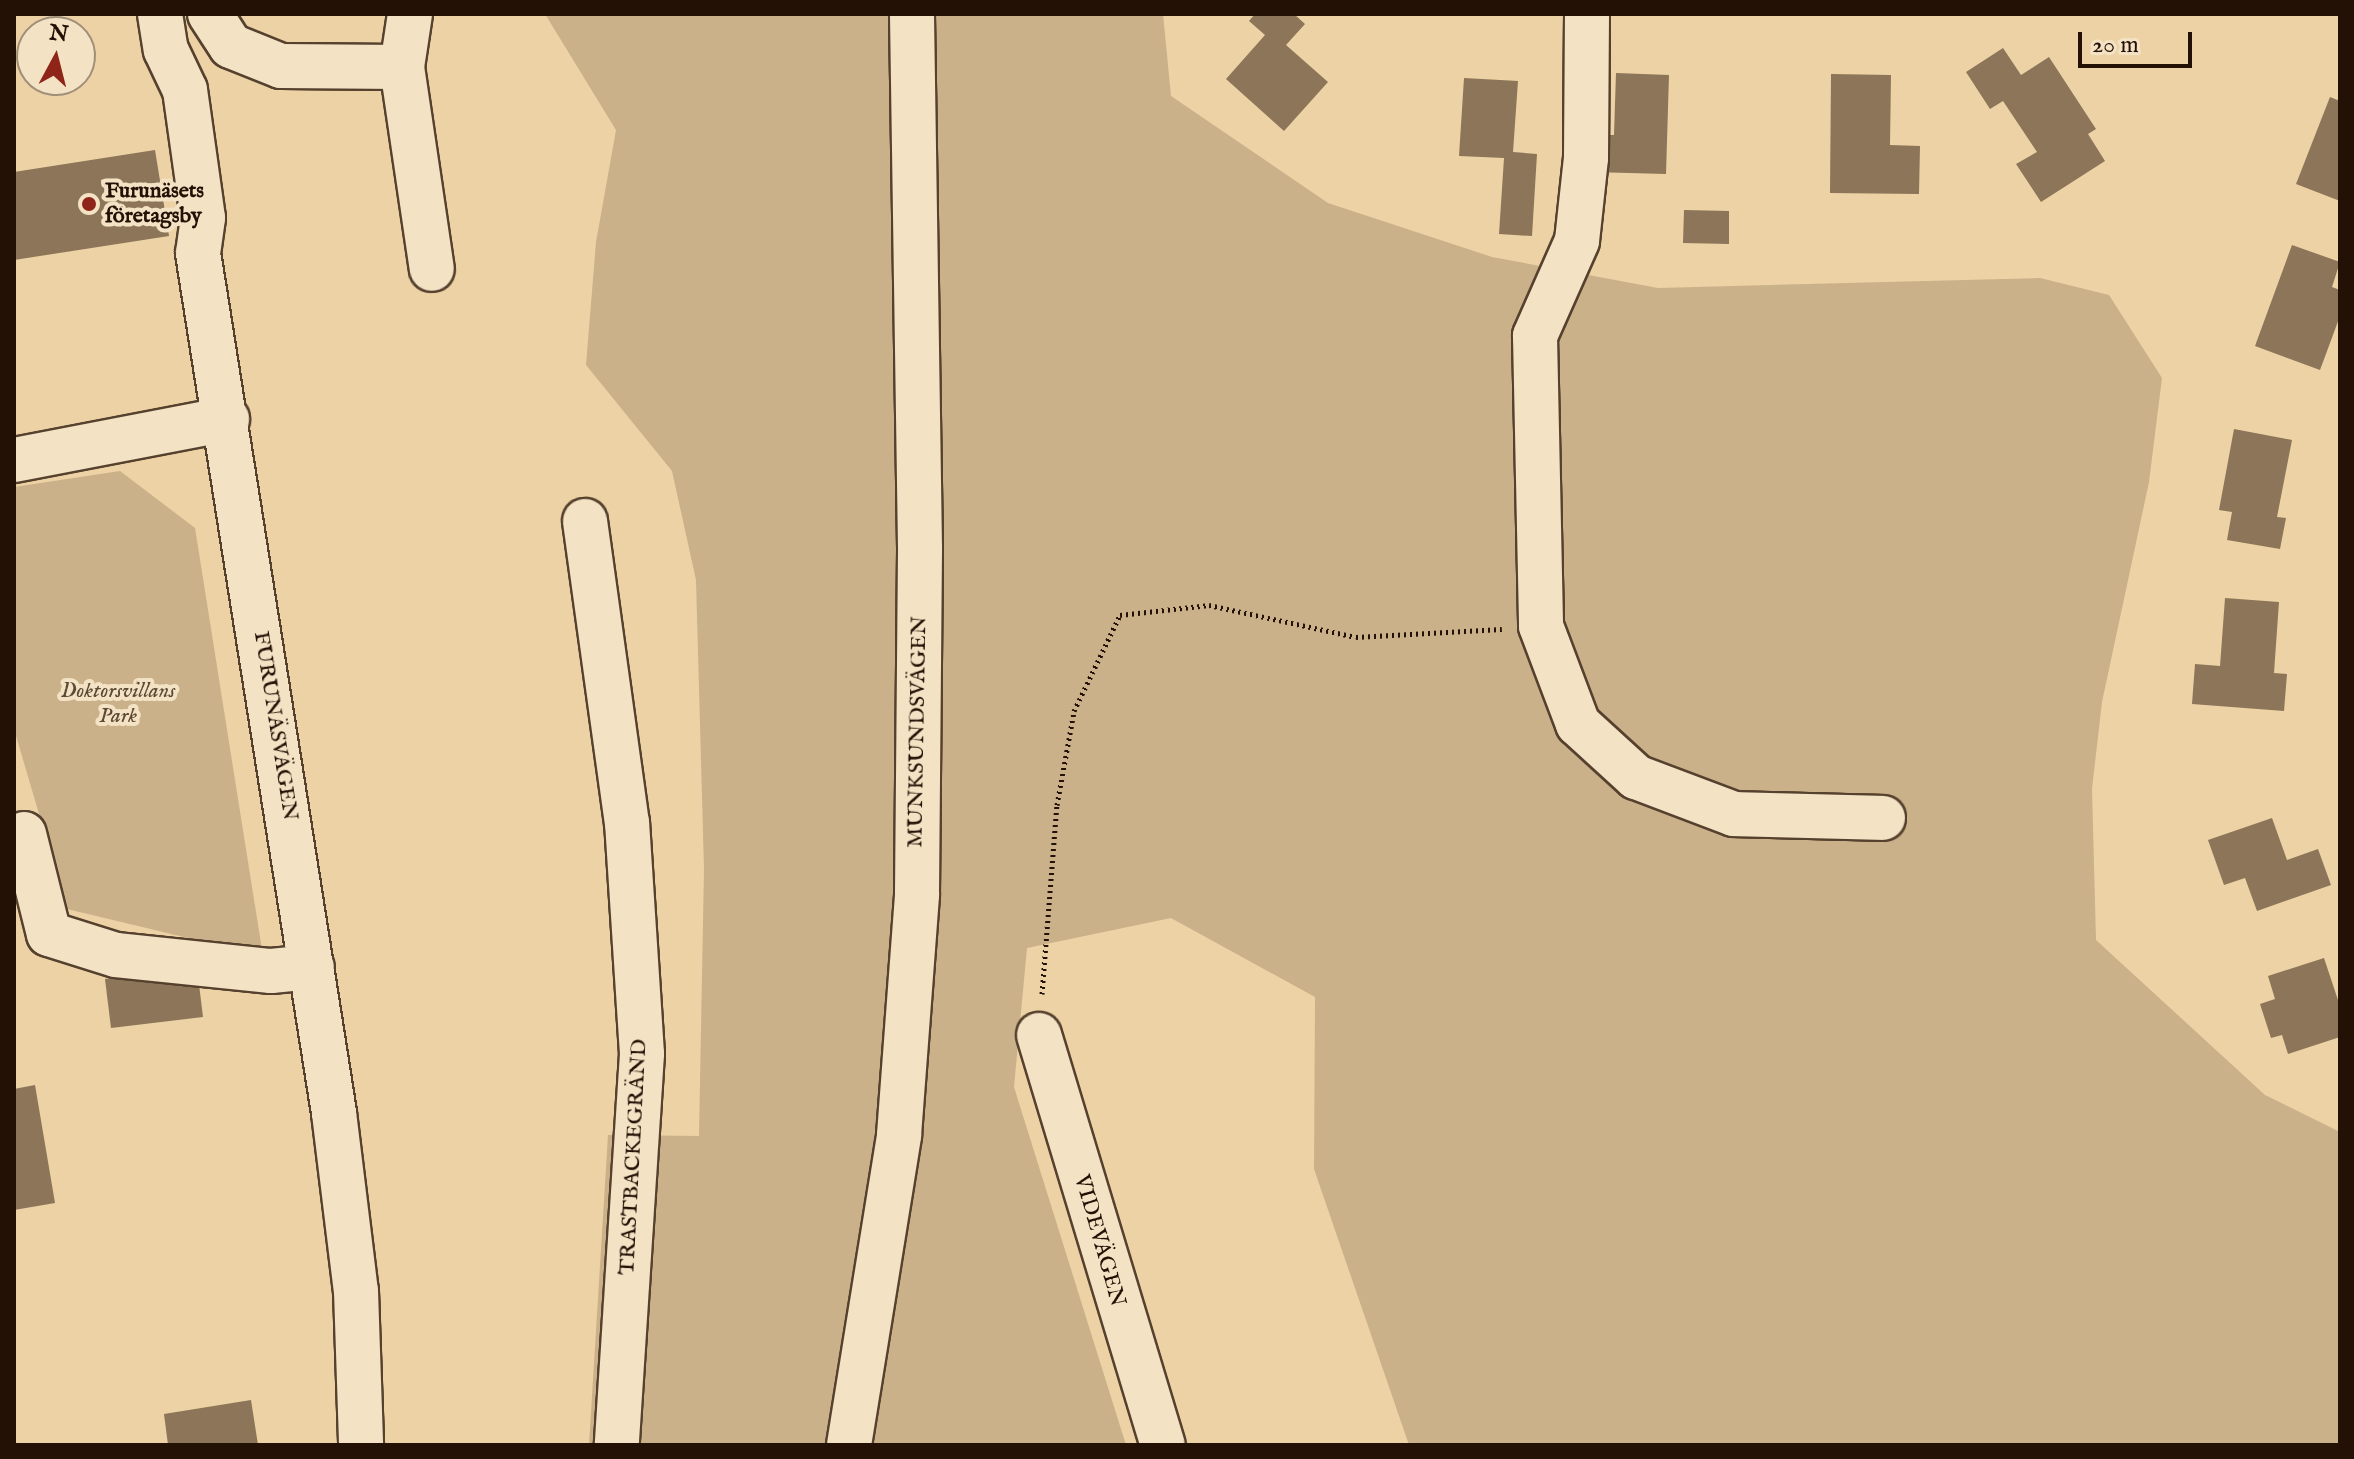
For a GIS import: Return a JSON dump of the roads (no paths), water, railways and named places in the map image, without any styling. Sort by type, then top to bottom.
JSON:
[{"type":"street","name":"FURUNÄSVÄGEN","points":[[160,14],[166,50],[185,90],[203,218],[198,253],[227,419],[312,967],[356,1291],[361,1445]]},
{"type":"street","points":[[210,14],[231,46],[281,66],[402,67]]},
{"type":"street","points":[[410,14],[402,67],[432,269]]},
{"type":"street","name":"MUNKSUNDSVÄGEN","points":[[849,1445],[899,1135],[917,894],[920,548],[912,14]]},
{"type":"street","points":[[1587,14],[1586,158],[1577,241],[1535,336],[1541,626],[1578,724],[1636,777],[1734,814],[1883,818]]},
{"type":"street","points":[[14,460],[227,419]]},
{"type":"street","name":"TRASTBACKEGRÄND","points":[[585,521],[627,822],[642,1054],[617,1445]]},
{"type":"street","points":[[24,834],[49,934],[116,955],[271,971],[312,967]]},
{"type":"street","name":"VIDEVÄGEN","points":[[1039,1035],[1163,1445]]},
{"type":"place","name":"Furunäsets företagsby","points":[[89,204]]},
{"type":"park label","name":"Doktorsvillans Park","points":[[118,704]]}]
